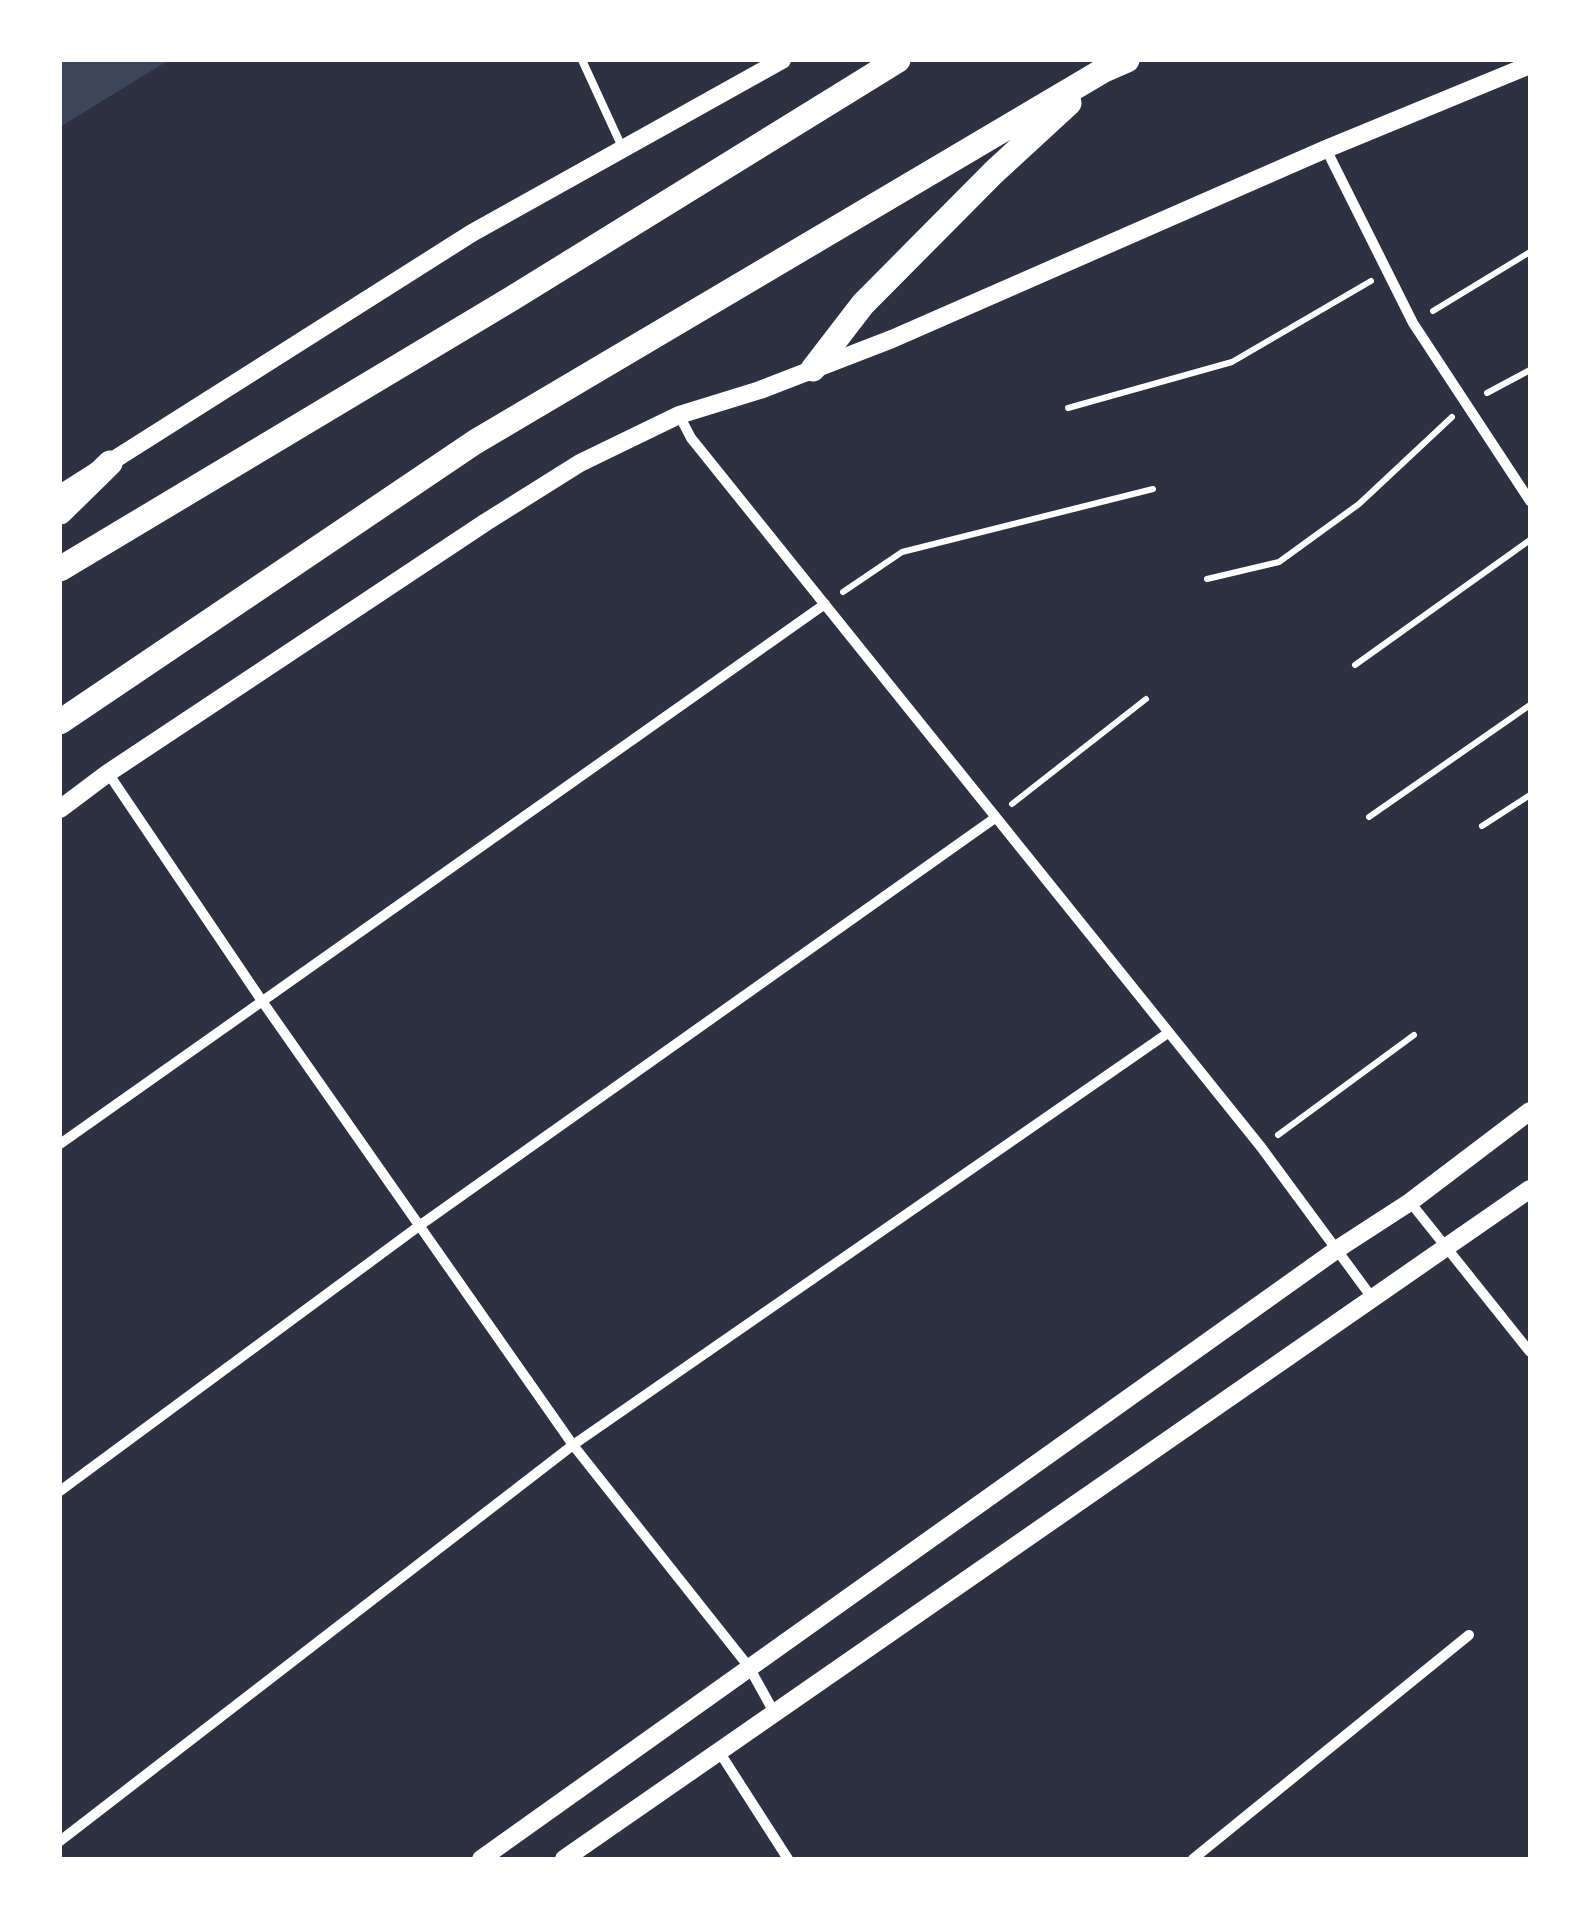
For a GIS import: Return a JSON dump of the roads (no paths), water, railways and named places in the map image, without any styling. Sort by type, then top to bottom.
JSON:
[{"type":"main road","points":[[60,569],[512,300],[898,60]]},
{"type":"main road","points":[[813,370],[863,304],[994,172],[1116,65]]},
{"type":"main road","points":[[60,722],[475,442],[1116,65]]},
{"type":"main road","points":[[60,512],[110,462]]},
{"type":"street","points":[[60,494],[472,233],[782,60]]},
{"type":"street","points":[[60,809],[108,773],[580,462],[680,415],[892,339],[1530,64]]},
{"type":"street","points":[[1326,149],[1413,323],[1530,501]]},
{"type":"street","points":[[680,415],[692,438],[1261,1148],[1374,1300]]},
{"type":"street","points":[[60,1144],[826,604]]},
{"type":"street","points":[[108,773],[418,1226],[573,1444],[749,1667],[776,1714]]},
{"type":"street","points":[[60,1490],[418,1226],[995,818]]},
{"type":"street","points":[[60,1840],[573,1444],[1168,1033]]},
{"type":"street","points":[[481,1859],[1339,1248],[1410,1202],[1530,1111]]},
{"type":"street","points":[[564,1859],[1530,1189]]},
{"type":"street","points":[[1410,1202],[1530,1352]]},
{"type":"street","points":[[1193,1859],[1469,1635]]},
{"type":"street","points":[[720,1752],[788,1859]]},
{"type":"lane","points":[[582,60],[622,147]]}]
